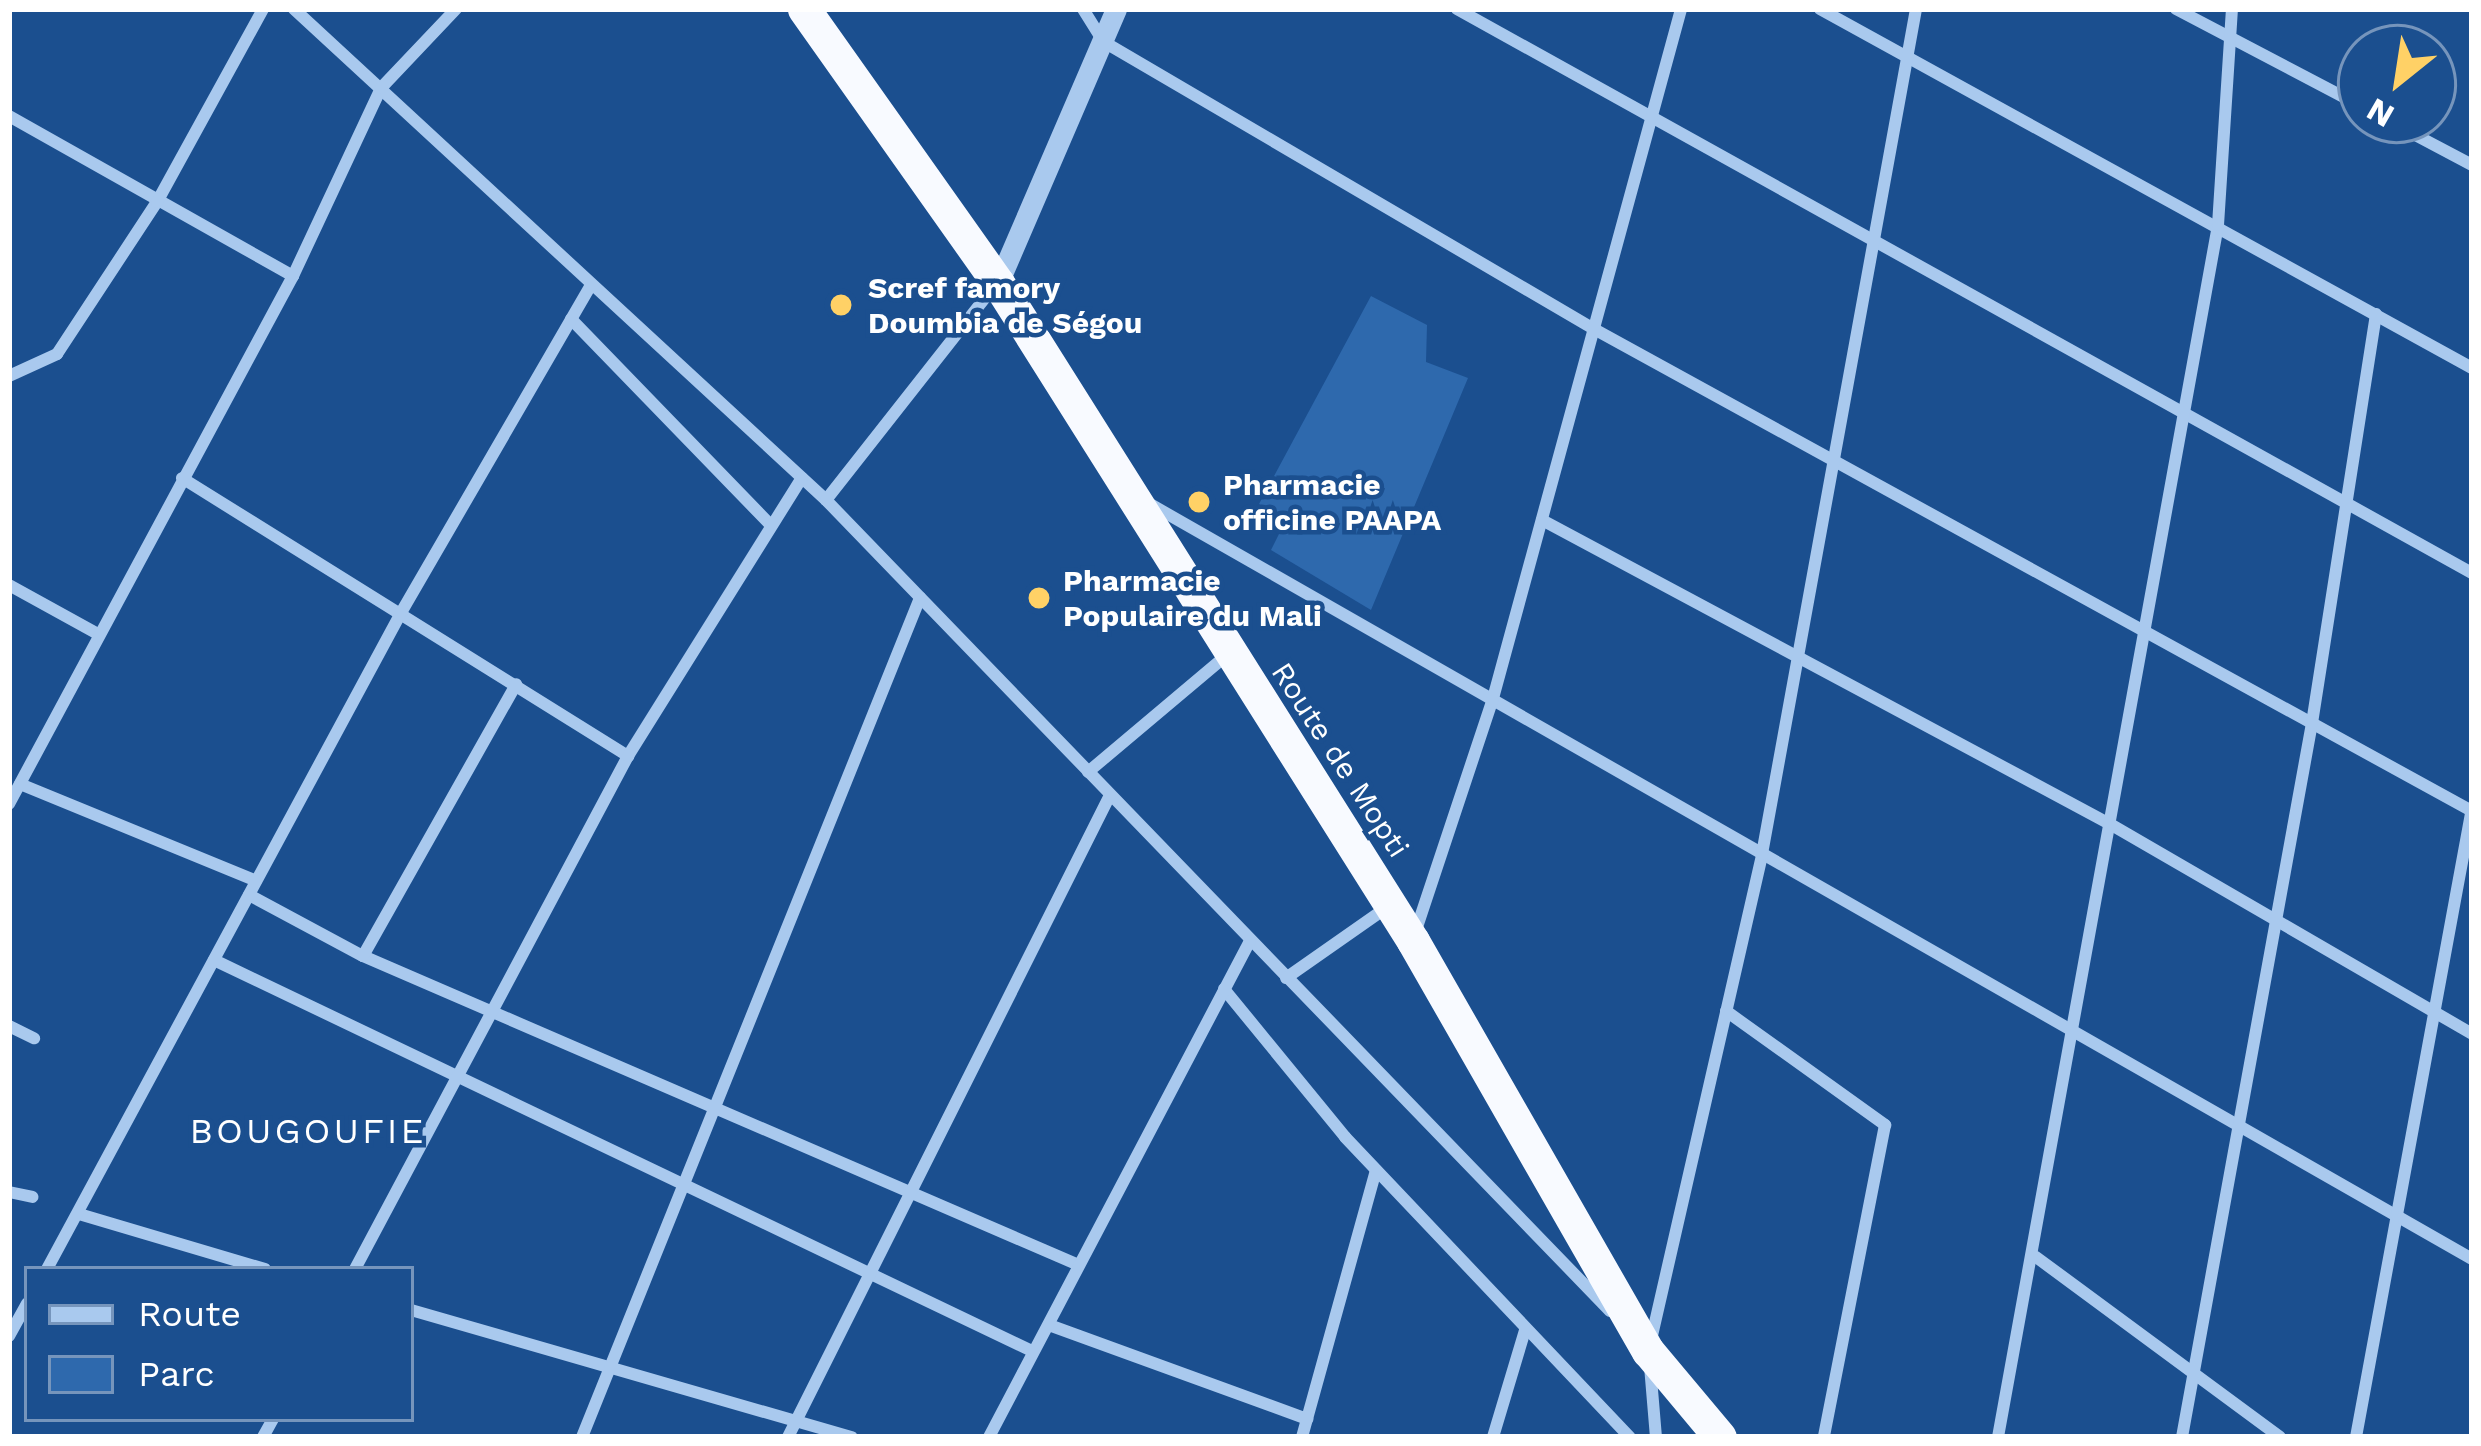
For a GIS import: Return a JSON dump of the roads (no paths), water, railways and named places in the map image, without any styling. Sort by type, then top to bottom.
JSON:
[{"type":"highway","name":"Route de Mopti","points":[[804,9],[998,283],[1413,941],[1648,1351],[1720,1437]]},
{"type":"street","points":[[9,376],[57,354],[157,202],[263,9]]},
{"type":"street","points":[[294,9],[589,288],[826,500],[1648,1351]]},
{"type":"street","points":[[9,804],[293,276],[381,88],[456,9]]},
{"type":"street","points":[[1083,9],[1104,41],[1594,329],[2472,810],[2356,1437]]},
{"type":"street","points":[[826,500],[998,283],[1116,9]]},
{"type":"street","points":[[1457,9],[2472,573]]},
{"type":"street","points":[[1413,941],[1492,702],[1681,9]]},
{"type":"street","points":[[1820,9],[2472,368]]},
{"type":"street","points":[[1656,1437],[1648,1351],[1762,854],[1916,9]]},
{"type":"street","points":[[2176,9],[2337,94]]},
{"type":"street","points":[[1998,1437],[2036,1257],[2218,225],[2231,9]]},
{"type":"street","points":[[9,116],[293,276]]},
{"type":"street","points":[[2432,144],[2472,165]]},
{"type":"street","points":[[49,1266],[402,611],[589,288]]},
{"type":"street","points":[[2182,1437],[2312,724],[2376,314]]},
{"type":"street","points":[[571,319],[770,524]]},
{"type":"street","points":[[182,478],[628,756]]},
{"type":"street","points":[[357,1266],[457,1074],[497,1013],[628,756],[802,478]]},
{"type":"street","points":[[1124,488],[1492,702],[2240,1124],[2396,1220],[2472,1259]]},
{"type":"street","points":[[1542,520],[2110,824],[2472,1034]]},
{"type":"street","points":[[9,585],[98,634]]},
{"type":"street","points":[[582,1437],[711,1105],[920,598]]},
{"type":"street","points":[[1088,772],[1228,653]]},
{"type":"street","points":[[363,956],[516,684]]},
{"type":"street","points":[[20,784],[256,881]]},
{"type":"street","points":[[788,1437],[1110,795]]},
{"type":"street","points":[[249,895],[363,956],[1076,1264]]},
{"type":"street","points":[[1286,978],[1390,905]]},
{"type":"street","points":[[989,1437],[1250,941]]},
{"type":"street","points":[[214,960],[1032,1352]]},
{"type":"street","points":[[1224,989],[1376,1170],[1630,1437]]},
{"type":"street","points":[[1726,1011],[1886,1124],[1824,1437]]},
{"type":"street","points":[[9,1026],[34,1038]]},
{"type":"street","points":[[1302,1437],[1376,1170]]},
{"type":"street","points":[[9,1192],[32,1197]]},
{"type":"street","points":[[79,1214],[255,1266]]},
{"type":"street","points":[[2036,1257],[2280,1437]]},
{"type":"street","points":[[9,1336],[24,1309]]},
{"type":"street","points":[[414,1311],[612,1363],[852,1437]]},
{"type":"street","points":[[1049,1325],[1307,1419]]},
{"type":"street","points":[[1493,1437],[1525,1330]]},
{"type":"place","name":"Scref famory Doumbia de Ségou","points":[[841,305]]},
{"type":"place","name":"Pharmacie officine PAAPA","points":[[1199,502]]},
{"type":"place","name":"Pharmacie Populaire du Mali","points":[[1039,598]]},
{"type":"district","name":"BOUGOUFIE","points":[[308,1132]]}]
